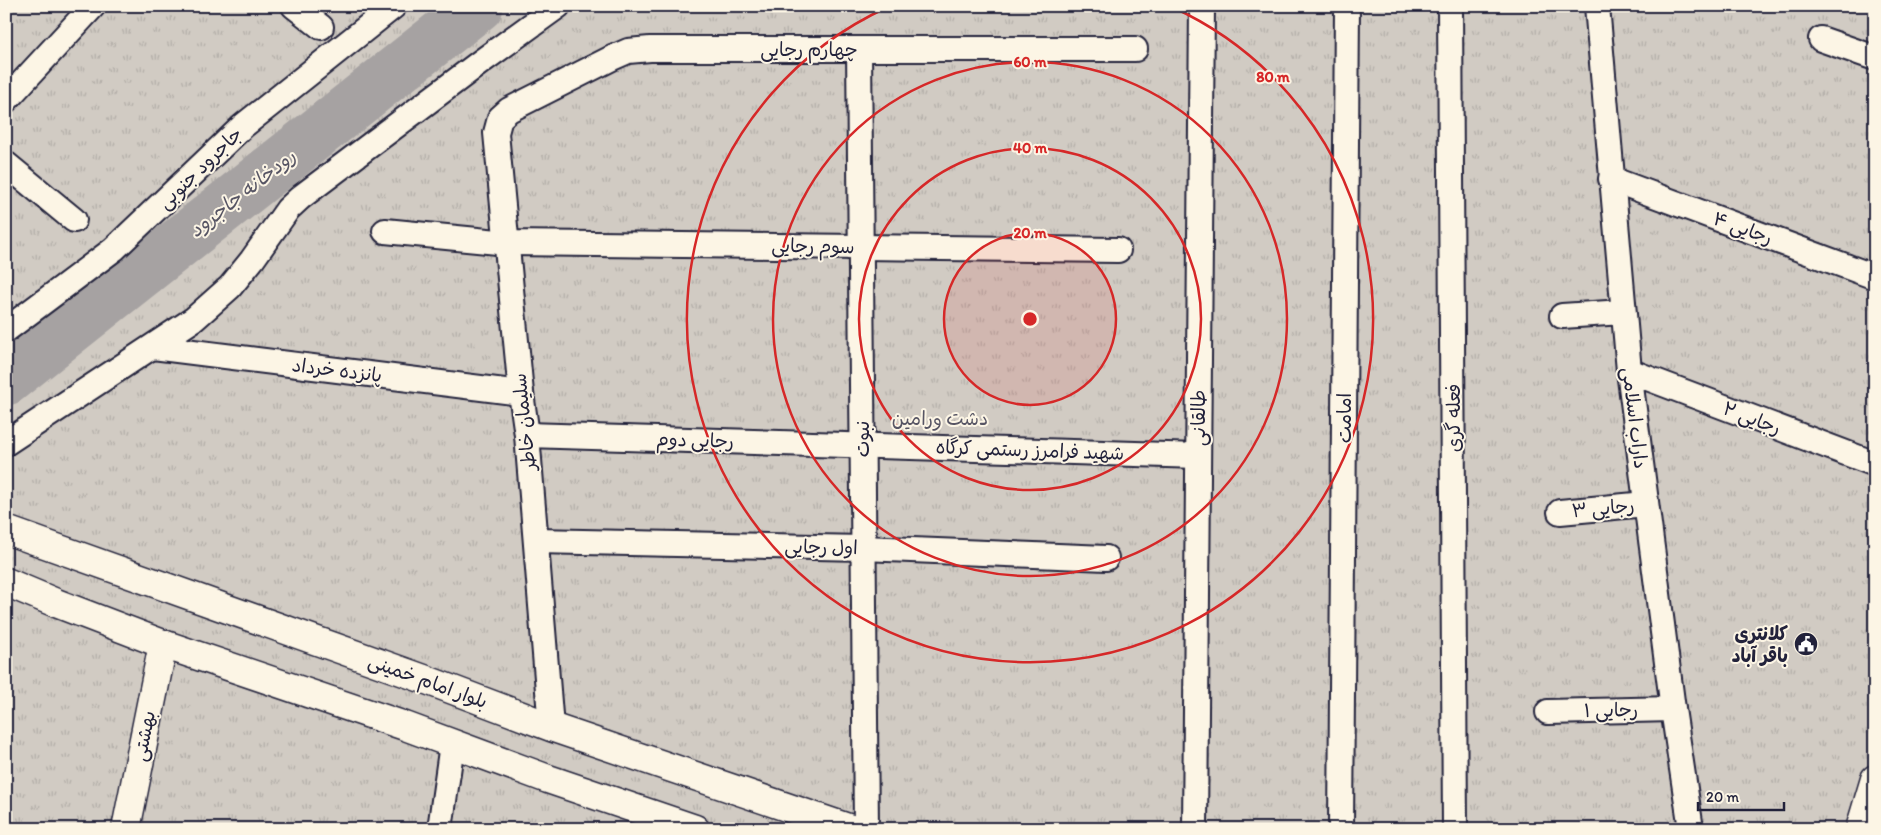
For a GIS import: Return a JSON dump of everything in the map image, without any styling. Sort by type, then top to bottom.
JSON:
[{"type":"main road","name":"بلوار امام خمینی","points":[[6,530],[551,727],[852,829]]},
{"type":"main road","points":[[6,582],[163,644],[405,726],[695,829]]},
{"type":"main road","name":"بهشتی","points":[[126,829],[163,644]]},
{"type":"main road","points":[[1860,829],[1875,779]]},
{"type":"street","points":[[6,100],[93,6]]},
{"type":"street","points":[[294,6],[321,27]]},
{"type":"street","name":"جاجرود جنوبی","points":[[6,330],[114,249],[243,126],[394,6]]},
{"type":"street","points":[[6,442],[194,319],[230,287],[288,209],[301,197],[558,6]]},
{"type":"street","name":"طالقانی","points":[[1195,829],[1202,6]]},
{"type":"street","name":"امامت","points":[[1340,829],[1347,6]]},
{"type":"street","name":"فعله گری","points":[[1450,6],[1455,829]]},
{"type":"street","name":"داراب اسلامی","points":[[1597,6],[1629,371],[1673,709],[1691,829]]},
{"type":"street","points":[[1821,39],[1875,58]]},
{"type":"street","name":"چهارم رجایی","points":[[500,118],[509,110],[628,52],[650,49],[1135,49]]},
{"type":"street","name":"نبوت","points":[[859,49],[866,829]]},
{"type":"street","name":"سلیمان خاطر","points":[[500,118],[496,133],[521,393],[527,435],[551,727]]},
{"type":"street","points":[[6,164],[74,220]]},
{"type":"street","name":"رجایی ۴","points":[[1611,179],[1875,277]]},
{"type":"street","name":"سوم رجایی","points":[[385,231],[508,243],[1118,250]]},
{"type":"street","points":[[1562,316],[1623,312]]},
{"type":"street","name":"پانزده خرداد","points":[[153,347],[521,393]]},
{"type":"street","name":"رجایی ۲","points":[[1629,371],[1875,464]]},
{"type":"street","name":"رجایی دوم","points":[[527,435],[862,445]]},
{"type":"street","name":"شهید فرامرز رستمی کرگاه","points":[[862,445],[1198,456]]},
{"type":"street","name":"رجایی ۳","points":[[1560,512],[1646,504]]},
{"type":"street","name":"اول رجایی","points":[[536,541],[863,548],[1106,558]]},
{"type":"street","name":"رجایی ۱","points":[[1548,712],[1673,709]]},
{"type":"street","points":[[440,829],[452,744]]},
{"type":"green space","name":"دشت ورامین","points":[[6,6],[1875,6],[1875,829],[6,829]]},
{"type":"waterway","name":"رودخانه جاجرود","points":[[6,380],[478,6]]},
{"type":"place","name":"کلانتری باقر آباد","points":[[1806,644]]}]
